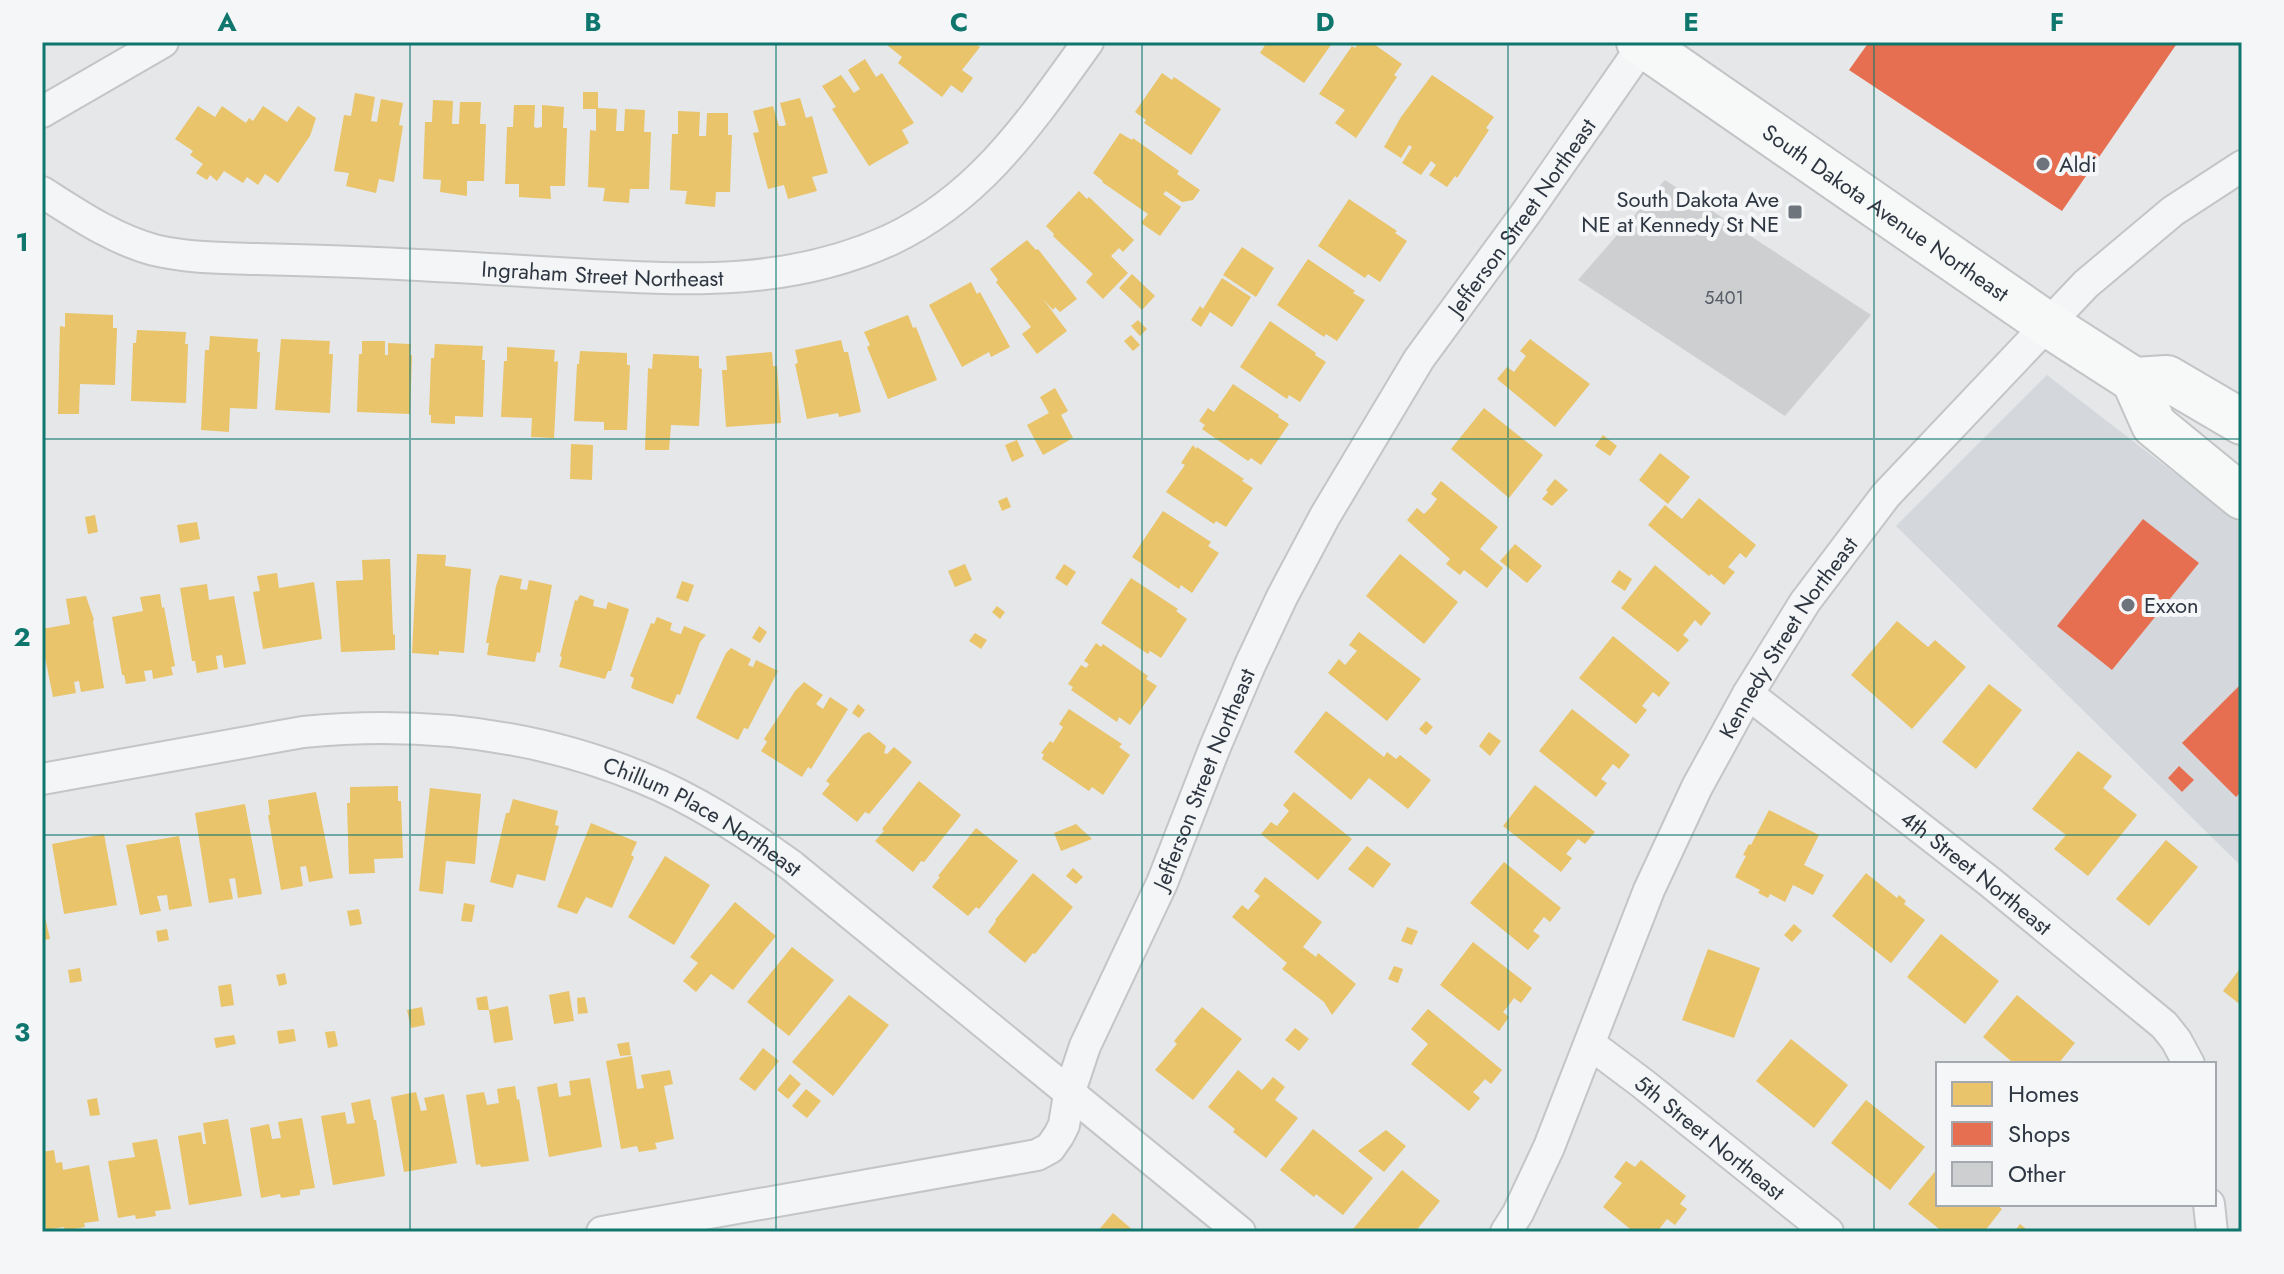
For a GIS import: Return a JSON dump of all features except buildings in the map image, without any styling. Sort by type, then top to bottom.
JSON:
[{"type":"main road","name":"South Dakota Avenue Northeast","points":[[1641,43],[2047,324],[2134,380]]},
{"type":"main road","points":[[2242,422],[2167,378],[2134,380],[2154,425],[2242,497]]},
{"type":"street","points":[[42,112],[163,42]]},
{"type":"street","name":"Ingraham Street Northeast","points":[[42,192],[82,218],[123,239],[155,250],[188,256],[636,277],[731,279],[782,273],[868,249],[915,226],[948,204],[996,163],[1020,136],[1088,42]]},
{"type":"street","name":"Jefferson Street Northeast","points":[[602,1232],[1037,1155],[1050,1148],[1064,1125],[1069,1094],[1085,1046],[1162,883],[1250,665],[1318,528],[1419,359],[1526,213],[1641,43]]},
{"type":"street","name":"Kennedy Street Northeast","points":[[1506,1232],[1540,1166],[1649,890],[1697,787],[1748,694],[1805,602],[1880,502],[2086,284],[2142,235],[2242,166]]},
{"type":"street","name":"4th Street Northeast","points":[[1748,694],[1990,882],[2164,1025],[2188,1062]]},
{"type":"street","name":"Chillum Place Northeast","points":[[42,779],[253,740],[345,728],[406,727],[447,729],[506,738],[639,776],[727,821],[792,866],[1240,1232]]},
{"type":"street","name":"5th Street Northeast","points":[[1590,1044],[1828,1232]]},
{"type":"street","points":[[2209,1206],[2212,1232]]},
{"type":"shaded area","points":[[2047,375],[2242,525],[2242,857],[2238,863],[1896,526]]},
{"type":"place","name":"Aldi","points":[[2043,164]]},
{"type":"place","name":"South Dakota Ave NE at Kennedy St NE","points":[[1795,212]]},
{"type":"place","name":"Exxon","points":[[2128,605]]}]
